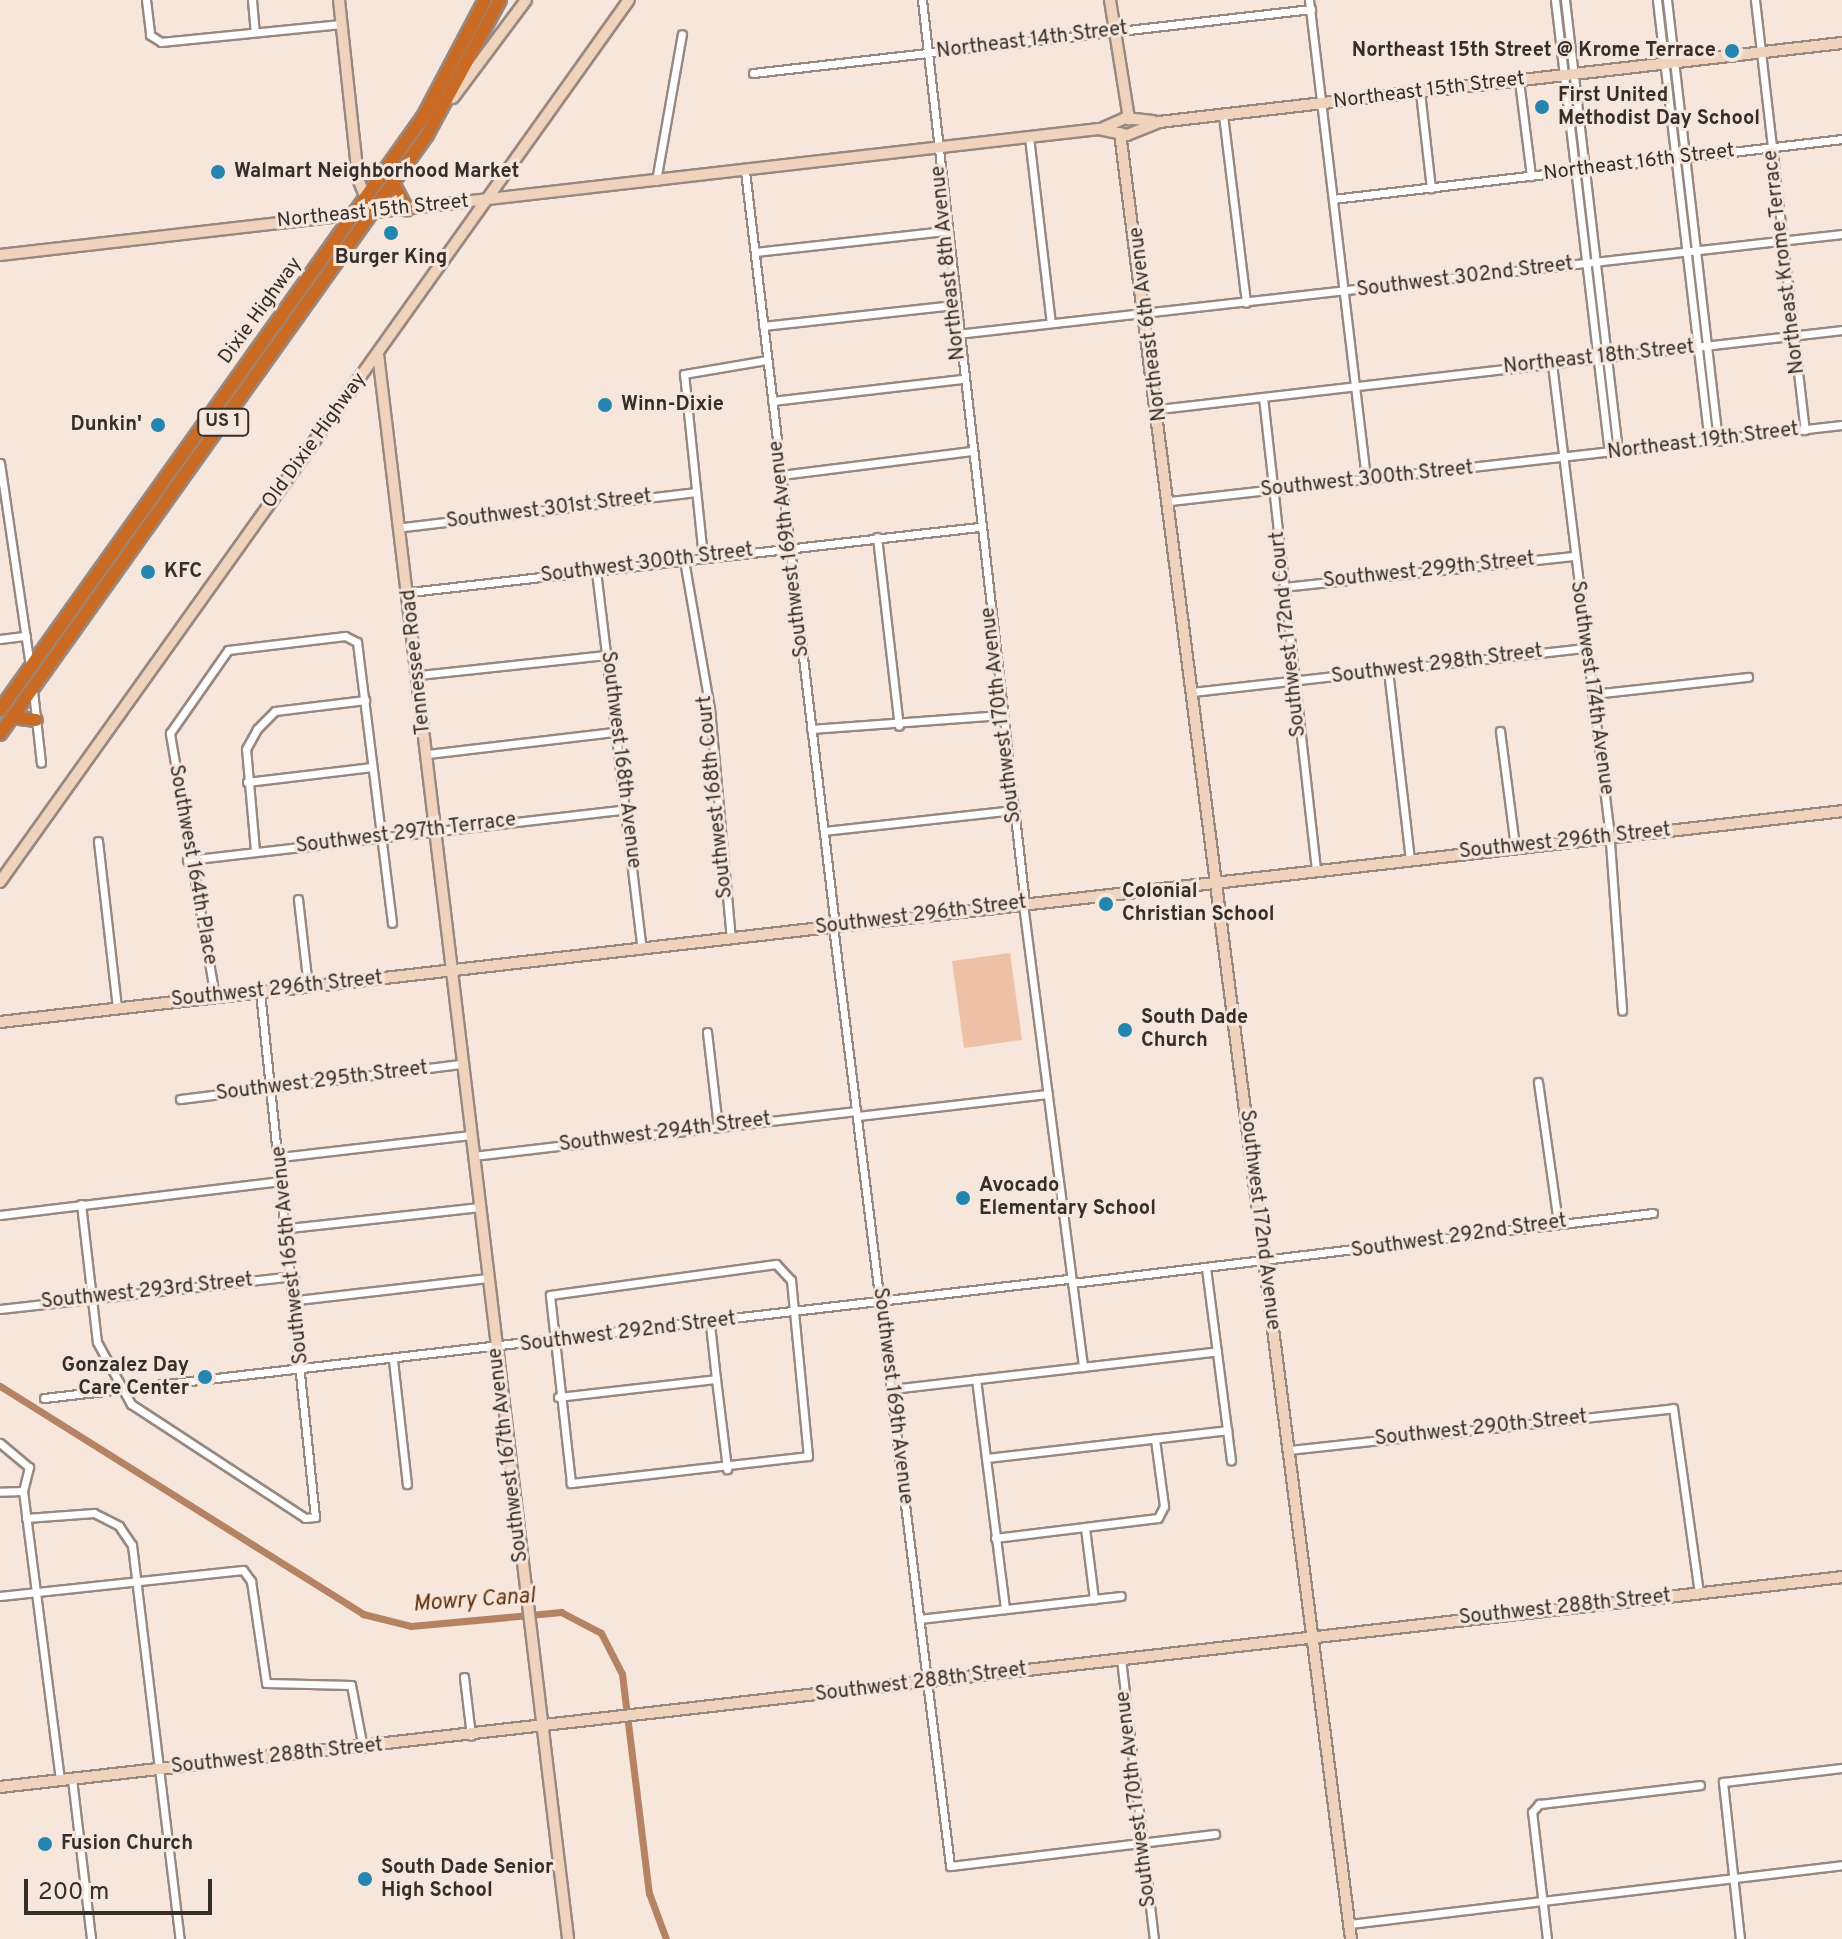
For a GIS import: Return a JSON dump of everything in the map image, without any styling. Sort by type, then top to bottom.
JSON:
[{"type":"highway","name":"Dixie Highway","points":[[54,635],[254,355],[348,216],[365,199],[423,117],[485,0]]},
{"type":"highway","name":"US 1","points":[[453,98],[500,0]]},
{"type":"highway","name":"Dixie Highway","points":[[152,521],[453,98]]},
{"type":"highway","points":[[393,183],[407,209]]},
{"type":"highway","points":[[315,293],[348,216]]},
{"type":"highway","points":[[216,432],[213,423],[254,355]]},
{"type":"highway","points":[[152,521],[195,449],[192,441]]},
{"type":"highway","name":"US 1","points":[[5,721],[33,689],[152,521]]},
{"type":"highway","name":"US 1","points":[[5,721],[14,690],[54,635]]},
{"type":"highway","points":[[33,689],[54,635]]},
{"type":"highway","points":[[30,668],[5,721],[36,720]]},
{"type":"street","points":[[146,0],[154,40],[341,24]]},
{"type":"street","points":[[252,0],[255,32]]},
{"type":"street","points":[[339,0],[365,199],[373,211]]},
{"type":"street","points":[[453,98],[526,0]]},
{"type":"street","name":"Old Dixie Highway","points":[[0,882],[629,0]]},
{"type":"street","name":"Northeast 8th Avenue","points":[[922,0],[979,527]]},
{"type":"street","points":[[1110,0],[1125,126]]},
{"type":"street","points":[[1555,0],[1584,169],[1596,262],[1602,358]]},
{"type":"street","points":[[1565,0],[1574,170],[1613,452]]},
{"type":"street","points":[[1657,0],[1685,158],[1713,441]]},
{"type":"street","points":[[1667,0],[1675,159],[1686,253],[1702,346]]},
{"type":"street","name":"Northeast Krome Terrace","points":[[1755,0],[1805,430]]},
{"type":"street","points":[[1310,4],[1366,480]]},
{"type":"street","name":"Northeast 14th Street","points":[[753,73],[1114,31],[1310,4]]},
{"type":"street","points":[[656,181],[682,34]]},
{"type":"street","name":"Northeast 15th Street","points":[[0,255],[1842,43]]},
{"type":"street","points":[[1519,81],[1531,176]]},
{"type":"street","points":[[1420,92],[1431,188]]},
{"type":"street","points":[[1223,115],[1246,303]]},
{"type":"street","name":"Northeast 6th Avenue","points":[[1125,126],[1170,501]]},
{"type":"street","points":[[1029,137],[1051,323]]},
{"type":"street","name":"Northeast 16th Street","points":[[1333,199],[1842,139]]},
{"type":"street","name":"Southwest 169th Avenue","points":[[745,171],[856,1113],[950,1866],[1142,1847]]},
{"type":"street","points":[[506,176],[524,195]]},
{"type":"street","points":[[755,252],[945,231]]},
{"type":"street","name":"Southwest 302nd Street","points":[[957,334],[1842,234]]},
{"type":"street","points":[[763,326],[954,305]]},
{"type":"street","name":"Northeast 18th Street","points":[[1356,386],[1842,330]]},
{"type":"street","name":"Tennessee Road","points":[[378,354],[403,527],[452,971]]},
{"type":"street","points":[[703,557],[684,374],[767,360]]},
{"type":"street","name":"Southwest 174th Avenue","points":[[1552,364],[1609,837],[1622,1011]]},
{"type":"street","points":[[772,401],[962,379]]},
{"type":"street","points":[[1159,409],[1356,386]]},
{"type":"street","name":"Southwest 172nd Court","points":[[1263,397],[1316,870]]},
{"type":"street","name":"Northeast 19th Street","points":[[1563,458],[1842,425]]},
{"type":"street","points":[[781,475],[971,451]]},
{"type":"street","name":"Southwest 300th Street","points":[[1170,501],[1563,458]]},
{"type":"street","points":[[2,463],[30,668]]},
{"type":"street","name":"Southwest 301st Street","points":[[403,527],[695,492]]},
{"type":"street","name":"Southwest 172nd Avenue","points":[[1170,501],[1215,882],[1351,1939]]},
{"type":"street","name":"Southwest 300th Street","points":[[410,592],[979,527]]},
{"type":"street","name":"Southwest 170th Avenue","points":[[979,527],[1083,1367]]},
{"type":"street","points":[[877,537],[899,726]]},
{"type":"street","name":"Southwest 299th Street","points":[[1283,587],[1574,556]]},
{"type":"street","name":"Southwest 168th Court","points":[[684,560],[710,709],[731,938]]},
{"type":"street","name":"Southwest 168th Avenue","points":[[596,571],[642,949]]},
{"type":"street","points":[[0,639],[26,636]]},
{"type":"street","name":"Southwest 164th Place","points":[[215,997],[187,860],[170,733],[228,650],[352,637],[365,700]]},
{"type":"street","name":"Southwest 298th Street","points":[[1192,692],[1586,648]]},
{"type":"street","points":[[419,675],[607,655]]},
{"type":"street","points":[[1388,670],[1410,859]]},
{"type":"street","points":[[1593,694],[1748,677]]},
{"type":"street","points":[[33,689],[41,763]]},
{"type":"street","points":[[255,851],[246,749],[275,711],[365,700],[392,923]]},
{"type":"street","points":[[811,729],[899,726],[1001,715]]},
{"type":"street","points":[[1500,731],[1515,847]]},
{"type":"street","points":[[427,754],[615,732]]},
{"type":"street","points":[[247,782],[372,767]]},
{"type":"street","name":"Southwest 297th Terrace","points":[[187,860],[625,809]]},
{"type":"street","points":[[824,831],[1013,810]]},
{"type":"street","name":"Southwest 296th Street","points":[[0,1022],[1842,811]]},
{"type":"street","points":[[98,841],[117,1008]]},
{"type":"street","points":[[298,899],[308,987]]},
{"type":"street","name":"Southwest 167th Avenue","points":[[452,971],[568,1939]]},
{"type":"street","name":"Southwest 165th Avenue","points":[[122,1391],[152,1422],[305,1518],[315,1517],[297,1300],[260,992]]},
{"type":"street","points":[[707,1032],[718,1127]]},
{"type":"street","name":"Southwest 295th Street","points":[[180,1099],[463,1064]]},
{"type":"street","points":[[1538,1082],[1558,1223]]},
{"type":"street","name":"Southwest 294th Street","points":[[473,1156],[718,1127],[1048,1094]]},
{"type":"street","points":[[280,1157],[471,1135]]},
{"type":"street","points":[[0,1215],[283,1181]]},
{"type":"street","points":[[81,1204],[99,1348],[122,1391]]},
{"type":"street","points":[[289,1228],[480,1207]]},
{"type":"street","name":"Southwest 292nd Street","points":[[44,1398],[1206,1268],[1653,1213]]},
{"type":"street","points":[[756,1266],[787,1270],[795,1314],[810,1452],[799,1460],[577,1486],[567,1475],[547,1305],[555,1291],[756,1266]]},
{"type":"street","points":[[1206,1268],[1231,1460]]},
{"type":"street","name":"Southwest 293rd Street","points":[[0,1309],[294,1276]]},
{"type":"street","points":[[297,1300],[488,1278]]},
{"type":"street","points":[[710,1324],[727,1469]]},
{"type":"street","points":[[891,1389],[1217,1351]]},
{"type":"street","points":[[393,1360],[407,1484]]},
{"type":"street","points":[[558,1397],[716,1379]]},
{"type":"street","points":[[976,1379],[1005,1609]]},
{"type":"street","name":"Southwest 290th Street","points":[[1289,1450],[1673,1408],[1699,1593]]},
{"type":"street","points":[[986,1458],[1227,1430]]},
{"type":"street","points":[[995,1538],[1085,1528],[1160,1515],[1155,1439]]},
{"type":"street","points":[[0,1443],[28,1463],[23,1491],[26,1518],[91,1939]]},
{"type":"street","points":[[0,1492],[23,1491]]},
{"type":"street","points":[[26,1518],[84,1512],[110,1519],[130,1541],[138,1581],[180,1939]]},
{"type":"street","points":[[1085,1528],[1094,1599]]},
{"type":"street","points":[[0,1596],[245,1571],[269,1687],[354,1688],[363,1748]]},
{"type":"street","name":"Southwest 288th Street","points":[[0,1787],[471,1736],[1842,1577]]},
{"type":"street","points":[[919,1619],[1121,1596]]},
{"type":"street","name":"Southwest 170th Avenue","points":[[1121,1659],[1154,1939]]},
{"type":"street","points":[[464,1677],[471,1736]]},
{"type":"street","points":[[1740,1939],[1723,1782],[1842,1768]]},
{"type":"street","points":[[1547,1939],[1532,1812],[1539,1804],[1700,1785]]},
{"type":"street","points":[[1142,1847],[1215,1834]]},
{"type":"street","points":[[1349,1924],[1842,1865]]},
{"type":"shaded area","points":[[1010,953],[1022,1040],[964,1048],[952,961]]},
{"type":"waterway","name":"Mowry Canal","points":[[0,1386],[363,1614],[411,1626],[561,1612],[601,1633],[622,1674],[649,1893],[666,1939]]},
{"type":"place","name":"Northeast 15th Street @ Krome Terrace","points":[[1732,51]]},
{"type":"place","name":"First United Methodist Day School","points":[[1542,107]]},
{"type":"place","name":"Walmart Neighborhood Market","points":[[218,172]]},
{"type":"place","name":"Burger King","points":[[391,233]]},
{"type":"place","name":"Winn-Dixie","points":[[605,405]]},
{"type":"place","name":"Dunkin'","points":[[158,425]]},
{"type":"place","name":"KFC","points":[[148,572]]},
{"type":"place","name":"Colonial Christian School","points":[[1106,904]]},
{"type":"place","name":"South Dade Church","points":[[1125,1030]]},
{"type":"place","name":"Avocado Elementary School","points":[[963,1198]]},
{"type":"place","name":"Gonzalez Day Care Center","points":[[205,1377]]},
{"type":"place","name":"Fusion Church","points":[[45,1844]]},
{"type":"place","name":"South Dade Senior High School","points":[[365,1879]]}]
